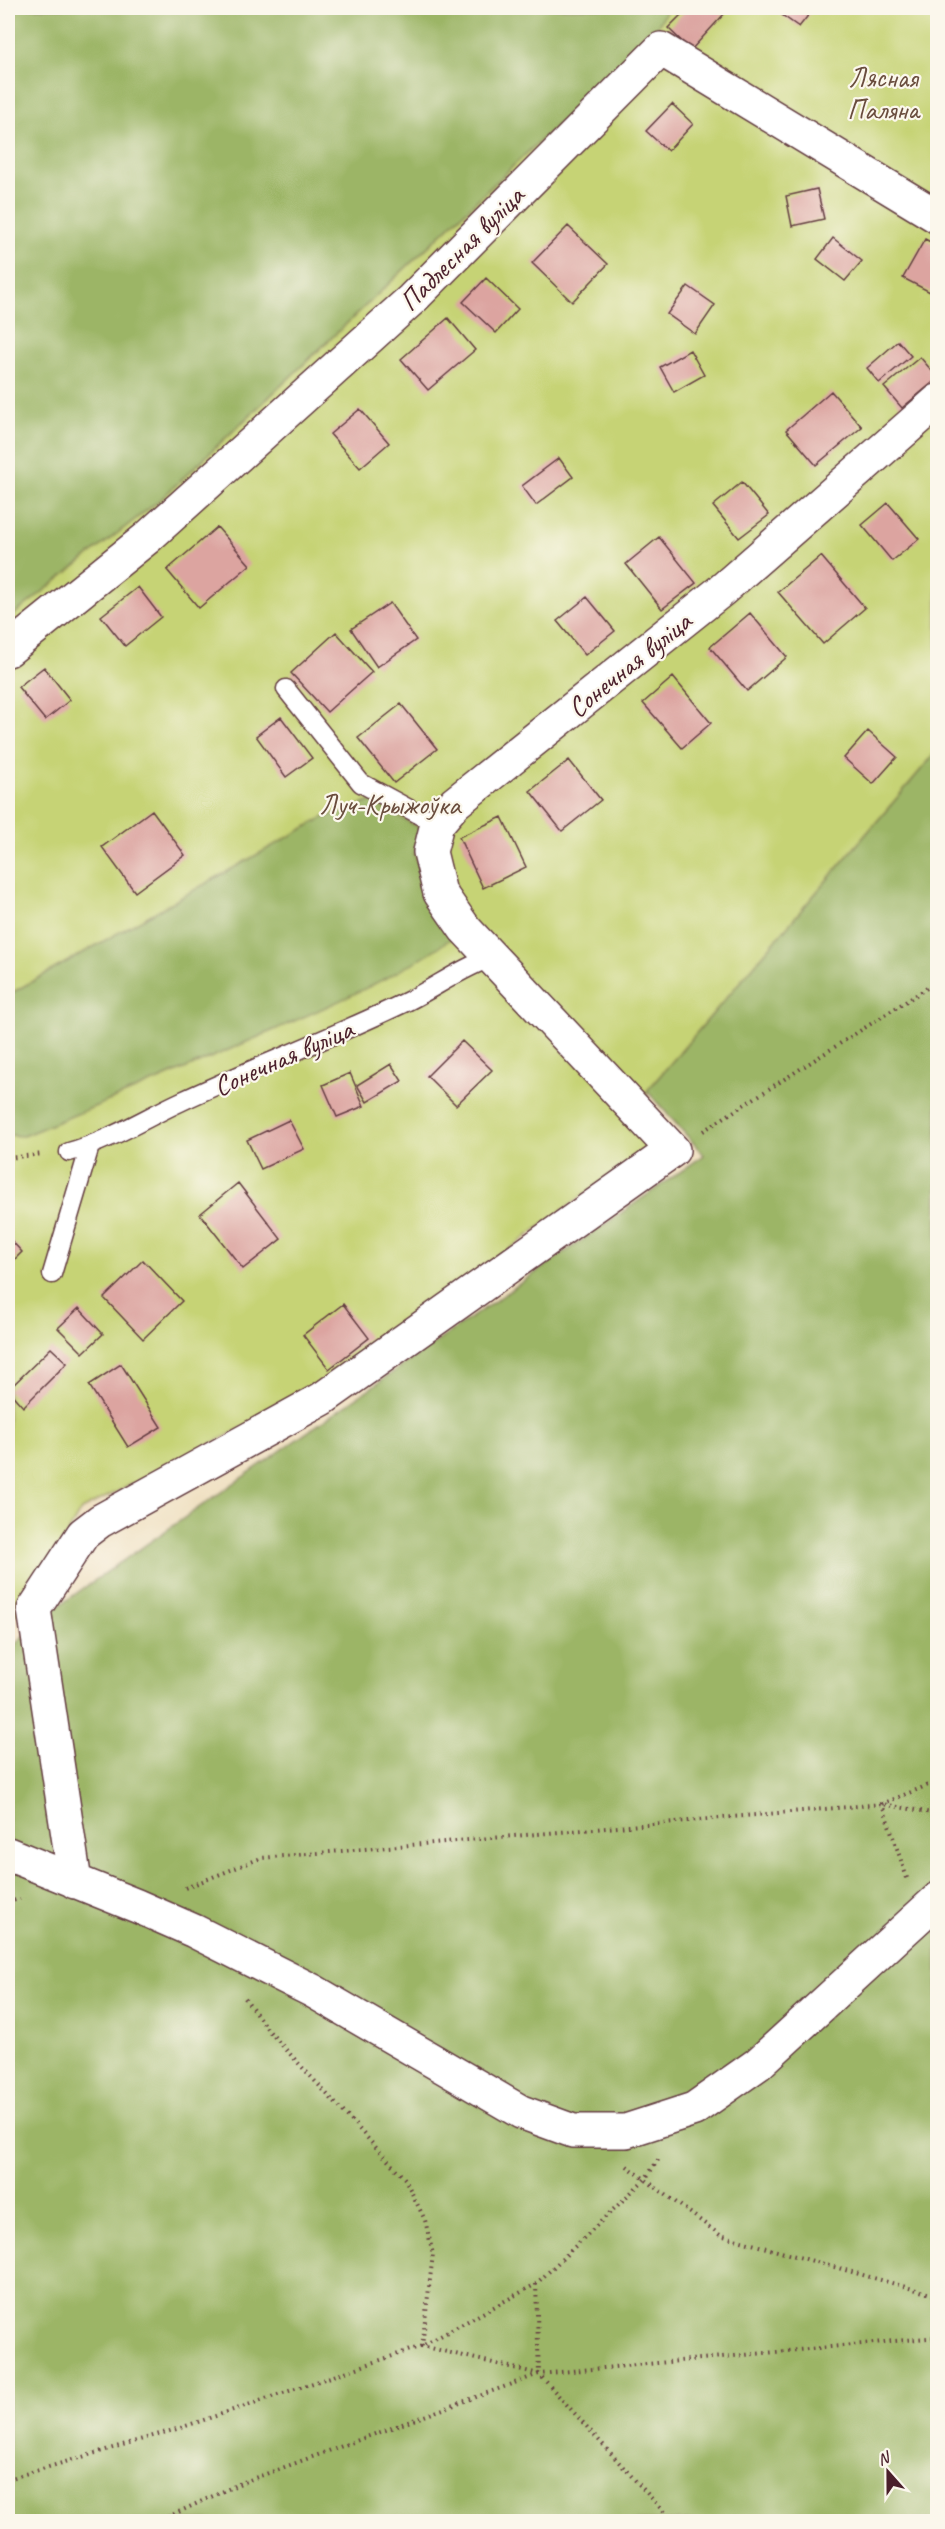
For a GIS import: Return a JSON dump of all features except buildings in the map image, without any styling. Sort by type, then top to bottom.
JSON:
[{"type":"street","name":"Падлесная вуліца","points":[[8,650],[147,538],[412,299],[662,49],[938,217]]},
{"type":"street","name":"Сонечная вуліца","points":[[673,1150],[465,929],[440,893],[430,852],[437,824],[455,803],[722,590],[938,401]]},
{"type":"street","points":[[75,1882],[34,1609],[83,1534],[100,1521],[153,1490],[322,1399],[673,1150]]},
{"type":"street","points":[[8,1854],[137,1906],[313,1991],[520,2112],[573,2131],[626,2131],[694,2109],[758,2064],[929,1907]]},
{"type":"lane","points":[[286,689],[361,783],[437,824]]},
{"type":"lane","name":"Сонечная вуліца","points":[[69,1152],[90,1146],[183,1101],[344,1031],[438,986],[480,961],[493,957]]},
{"type":"lane","points":[[52,1274],[90,1146]]},
{"type":"path","points":[[673,1150],[938,981]]},
{"type":"path","points":[[882,1804],[938,1781]]},
{"type":"path","points":[[882,1804],[929,1907]]},
{"type":"path","points":[[137,1906],[261,1858],[882,1804],[938,1814]]},
{"type":"path","points":[[241,1994],[268,2030],[405,2179],[425,2220],[433,2254],[422,2346]]},
{"type":"path","points":[[618,2160],[646,2178],[720,2235],[938,2296]]},
{"type":"path","points":[[8,2479],[180,2428],[422,2346],[536,2284],[646,2178]]},
{"type":"path","points":[[536,2284],[539,2374]]},
{"type":"path","points":[[157,2522],[241,2483],[539,2374],[938,2337]]},
{"type":"path","points":[[422,2346],[539,2374],[673,2522]]},
{"type":"green space","points":[[8,8],[668,8],[654,33],[161,499],[8,619]]},
{"type":"green space","name":"Луч-Крыжоўка","points":[[668,8],[937,8],[937,751],[647,1091],[647,1148],[322,1387],[81,1510],[26,1606],[8,1622],[8,619],[161,499],[654,33]]},
{"type":"green space","points":[[937,751],[937,2521],[8,2521],[8,1652],[38,1620],[704,1155],[647,1091]]},
{"type":"green space","points":[[372,801],[421,829],[414,854],[436,914],[452,938],[388,977],[297,1020],[23,1136],[8,1135],[8,995],[322,818]]},
{"type":"park label","name":"Лясная Паляна","points":[[883,93]]}]
